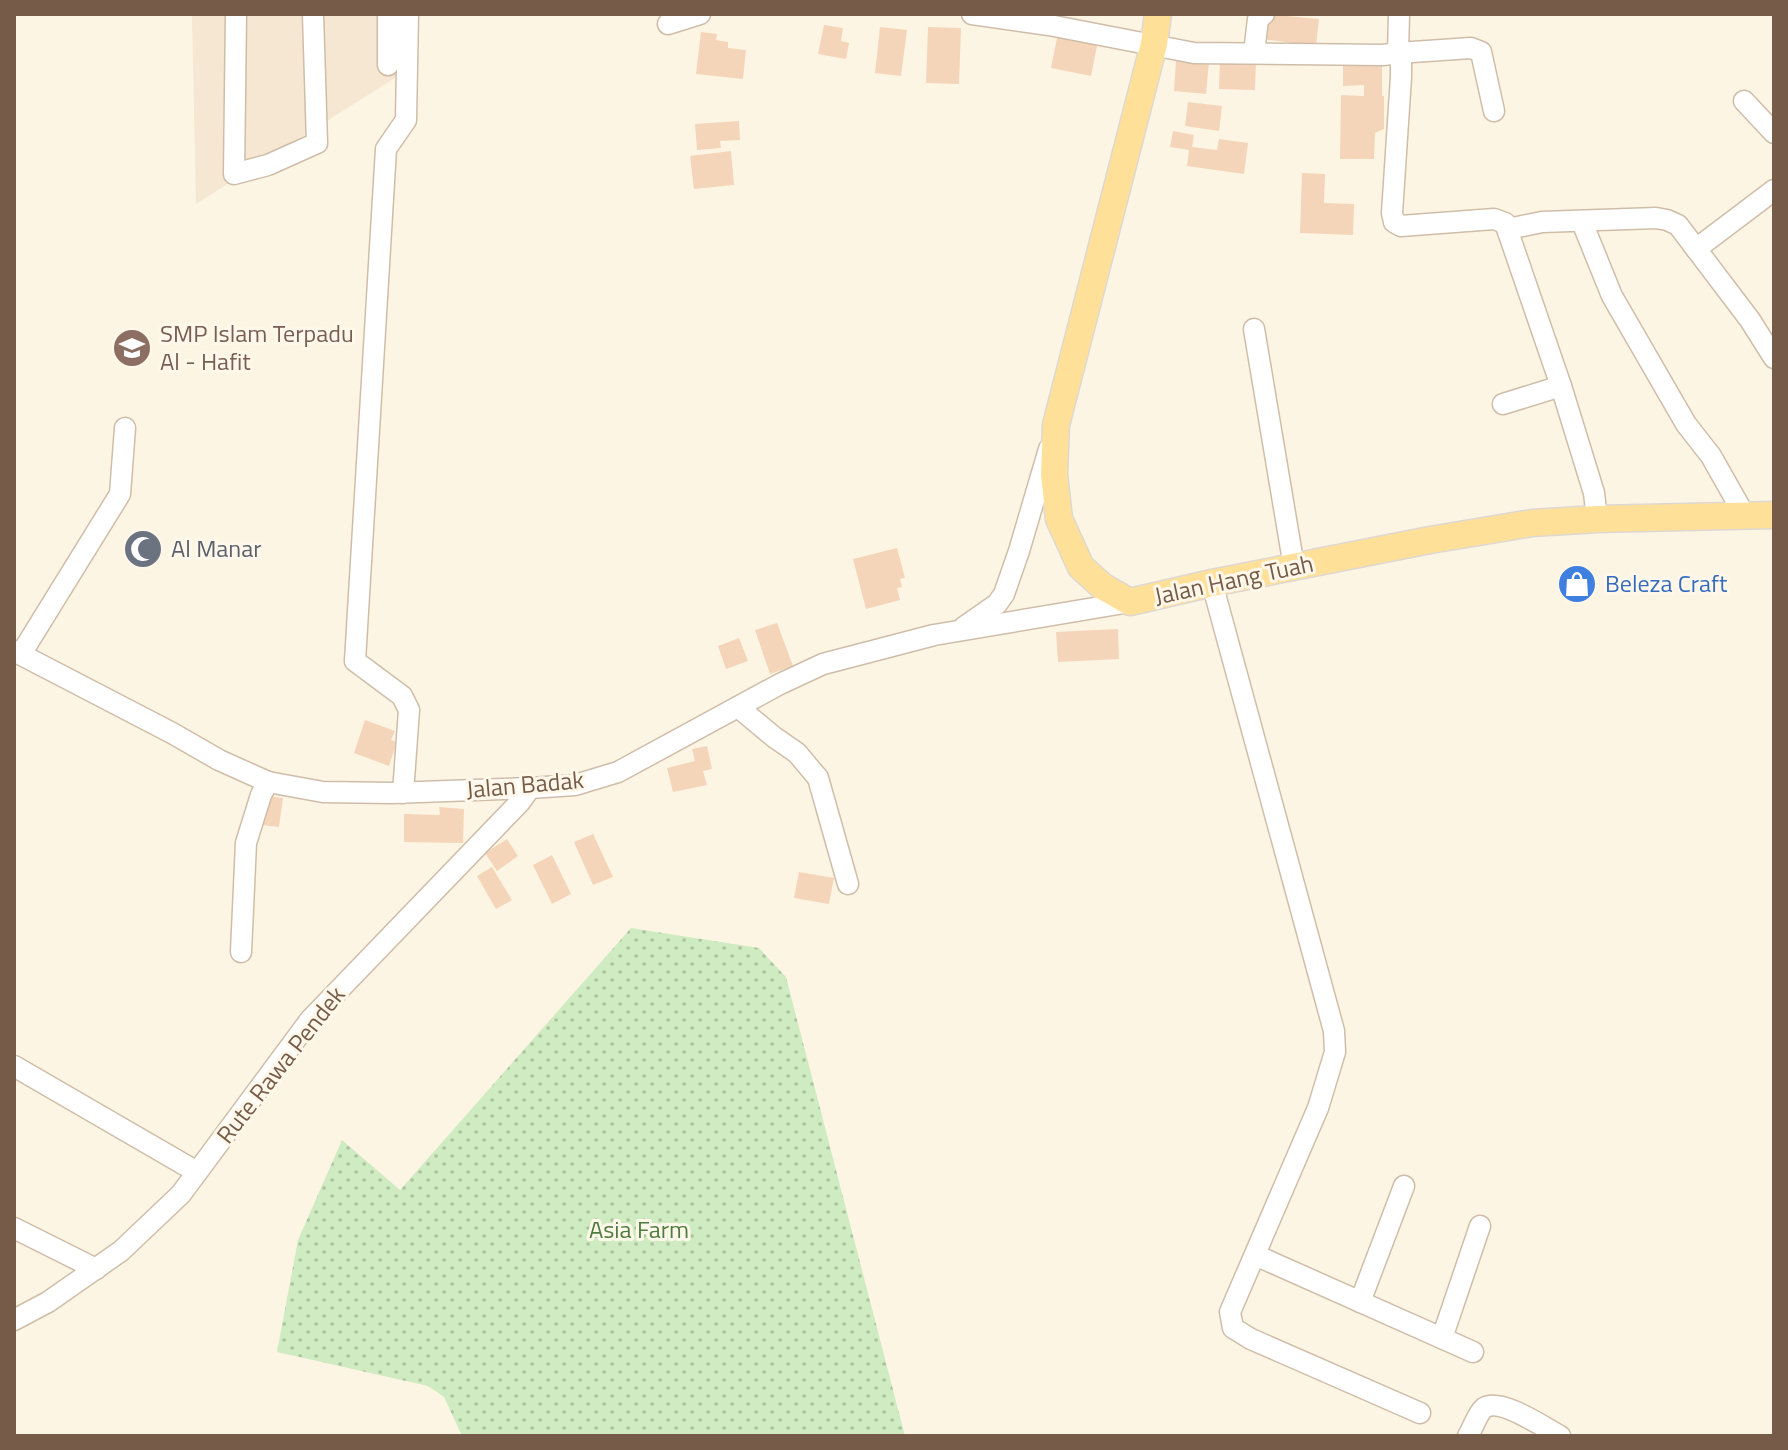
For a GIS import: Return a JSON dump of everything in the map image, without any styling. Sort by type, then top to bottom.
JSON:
[{"type":"main road","name":"Jalan Hang Tuah","points":[[1158,14],[1154,44],[1056,425],[1054,474],[1059,519],[1081,567],[1102,586],[1130,602],[1212,583],[1532,523],[1774,515]]},
{"type":"street","points":[[236,14],[234,174],[268,165],[317,143],[313,14]]},
{"type":"street","points":[[388,14],[388,65]]},
{"type":"street","points":[[403,793],[409,710],[402,696],[355,661],[386,149],[406,120],[408,14]]},
{"type":"street","points":[[668,24],[700,14]]},
{"type":"street","points":[[972,14],[1049,25],[1194,53],[1383,55],[1471,48],[1481,52],[1494,111]]},
{"type":"street","points":[[1254,53],[1258,19],[1264,14]]},
{"type":"street","points":[[1399,14],[1401,77],[1392,213],[1394,222],[1401,226],[1494,219],[1505,223],[1561,386],[1594,493],[1597,519]]},
{"type":"street","points":[[1744,101],[1774,133]]},
{"type":"street","points":[[1696,249],[1774,190]]},
{"type":"street","points":[[1508,229],[1542,222],[1656,218],[1678,225],[1750,320],[1774,358]]},
{"type":"street","points":[[1582,222],[1612,296],[1686,424],[1711,456],[1745,516]]},
{"type":"street","points":[[1254,329],[1294,567]]},
{"type":"street","points":[[1503,404],[1561,386]]},
{"type":"street","points":[[961,630],[997,604],[1004,594],[1056,425]]},
{"type":"street","points":[[18,653],[120,494],[125,428]]},
{"type":"street","points":[[1212,583],[1334,1031],[1335,1052],[1318,1108],[1230,1312],[1233,1328],[1251,1339],[1420,1413]]},
{"type":"street","name":"Jalan Badak","points":[[18,653],[219,760],[268,782],[323,792],[403,793],[530,788],[575,785],[618,772],[823,664],[934,635],[1130,602]]},
{"type":"street","points":[[738,707],[797,753],[818,778],[848,884]]},
{"type":"street","points":[[241,952],[246,843],[268,782]]},
{"type":"street","name":"Rute Rawa Pendek","points":[[14,1320],[48,1302],[121,1251],[181,1194],[310,1020],[530,788]]},
{"type":"street","points":[[14,1066],[197,1172]]},
{"type":"street","points":[[1360,1302],[1404,1186]]},
{"type":"street","points":[[1442,1338],[1480,1226]]},
{"type":"street","points":[[14,1228],[96,1269]]},
{"type":"street","points":[[1255,1255],[1473,1352]]},
{"type":"street","points":[[1468,1436],[1481,1410],[1489,1406],[1510,1408],[1560,1436]]},
{"type":"shaded area","points":[[192,14],[407,14],[409,69],[196,204]]},
{"type":"green space","name":"Asia Farm","points":[[631,928],[759,948],[786,977],[905,1436],[462,1436],[444,1397],[428,1386],[277,1352],[298,1240],[342,1140],[400,1190]]},
{"type":"building","points":[[1266,14],[1319,19],[1316,46],[1262,39]]},
{"type":"building","points":[[824,25],[843,28],[841,41],[849,43],[846,59],[818,54]]},
{"type":"building","points":[[880,27],[907,30],[901,76],[875,73]]},
{"type":"building","points":[[928,27],[961,28],[959,84],[926,83]]},
{"type":"building","points":[[701,32],[717,34],[716,40],[728,42],[728,48],[746,50],[743,79],[696,74]]},
{"type":"building","points":[[1058,33],[1098,41],[1091,76],[1051,68]]},
{"type":"building","points":[[1176,60],[1209,62],[1206,94],[1174,91]]},
{"type":"building","points":[[1220,60],[1256,61],[1255,90],[1219,89]]},
{"type":"building","points":[[1382,63],[1384,129],[1375,133],[1374,159],[1340,159],[1341,95],[1364,96],[1364,85],[1343,86],[1343,64]]},
{"type":"building","points":[[1188,102],[1222,106],[1219,131],[1185,126]]},
{"type":"building","points":[[739,121],[740,140],[720,141],[721,148],[697,150],[695,124]]},
{"type":"building","points":[[1173,131],[1194,135],[1192,147],[1217,150],[1219,139],[1248,143],[1244,174],[1187,166],[1189,150],[1170,147]]},
{"type":"building","points":[[731,151],[734,185],[694,189],[690,156]]},
{"type":"building","points":[[1302,173],[1325,174],[1324,203],[1354,204],[1353,235],[1300,233]]},
{"type":"building","points":[[897,548],[905,578],[900,579],[902,587],[897,588],[900,600],[866,609],[853,559]]},
{"type":"building","points":[[777,623],[793,666],[770,674],[755,630]]},
{"type":"building","points":[[1118,629],[1119,659],[1058,662],[1056,632]]},
{"type":"building","points":[[739,638],[748,661],[726,669],[718,646]]},
{"type":"building","points":[[365,720],[395,731],[391,740],[397,742],[389,766],[354,753]]},
{"type":"building","points":[[707,746],[712,769],[703,771],[707,785],[673,792],[667,768],[695,761],[692,749]]},
{"type":"building","points":[[266,796],[283,798],[279,827],[262,825]]},
{"type":"building","points":[[439,807],[464,809],[463,843],[404,842],[404,814],[440,815]]},
{"type":"building","points":[[593,834],[613,877],[593,885],[574,842]]},
{"type":"building","points":[[507,839],[518,856],[497,871],[485,853]]},
{"type":"building","points":[[552,855],[571,894],[552,904],[533,865]]},
{"type":"building","points":[[492,867],[512,900],[496,909],[477,876]]},
{"type":"building","points":[[799,872],[834,878],[829,904],[794,898]]},
{"type":"place","name":"SMP Islam Terpadu Al - Hafit","points":[[132,348]]},
{"type":"place","name":"Al Manar","points":[[143,549]]},
{"type":"place","name":"Beleza Craft","points":[[1577,584]]}]
